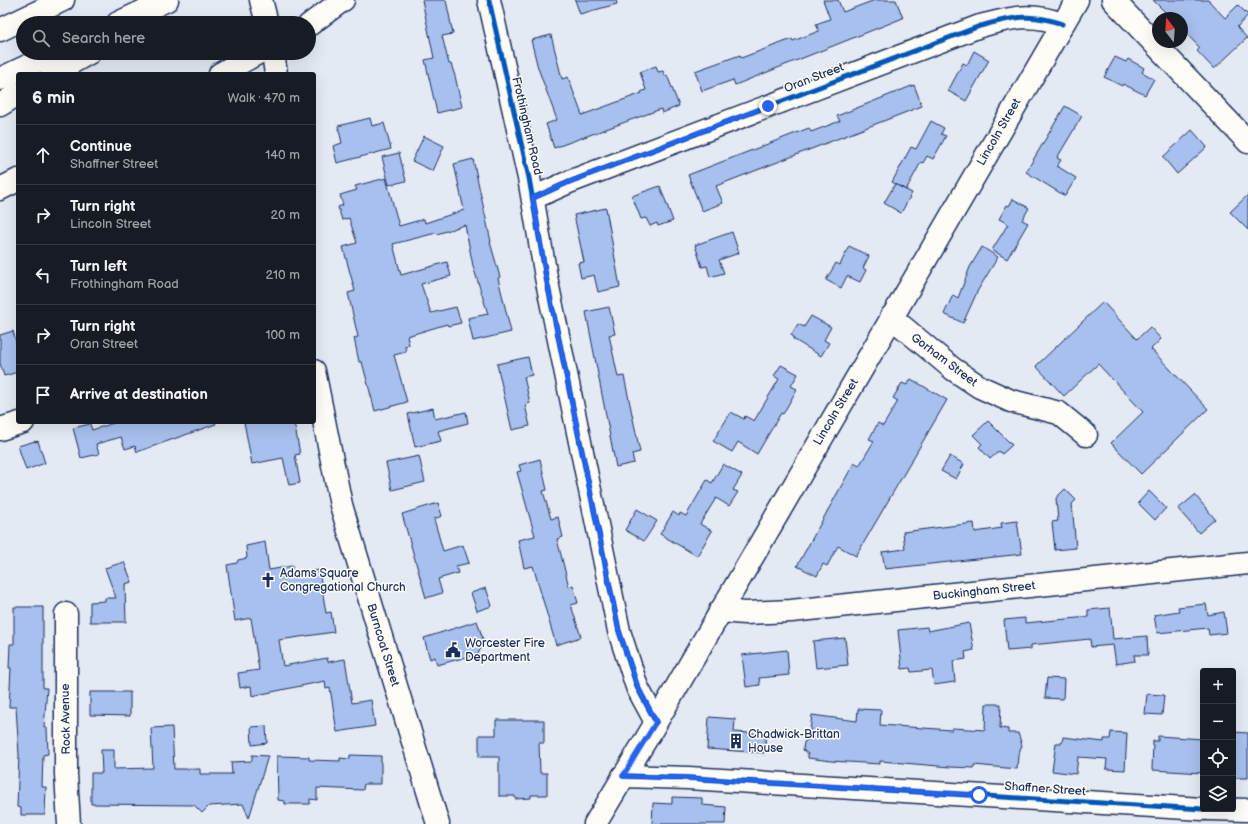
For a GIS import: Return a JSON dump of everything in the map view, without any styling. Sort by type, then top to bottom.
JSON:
[{"type":"main road","points":[[0,16],[44,0]]},
{"type":"main road","points":[[29,16],[63,0]]},
{"type":"main road","points":[[133,16],[167,0]]},
{"type":"main road","points":[[155,16],[183,0]]},
{"type":"main road","points":[[261,0],[265,16]]},
{"type":"main road","points":[[316,20],[343,0]]},
{"type":"main road","name":"Frothingham Road","points":[[489,0],[533,198],[546,277],[619,631],[638,687],[656,722]]},
{"type":"main road","name":"Lincoln Street","points":[[595,824],[656,722],[1076,0]]},
{"type":"main road","points":[[1113,0],[1248,142]]},
{"type":"main road","name":"Oran Street","points":[[533,198],[569,182],[980,26],[1017,17],[1034,17],[1062,24]]},
{"type":"main road","points":[[0,30],[16,22]]},
{"type":"main road","points":[[0,79],[40,60]]},
{"type":"main road","points":[[56,72],[77,60]]},
{"type":"main road","points":[[224,72],[245,60]]},
{"type":"main road","points":[[274,60],[276,72]]},
{"type":"main road","points":[[0,105],[16,95]]},
{"type":"main road","points":[[0,189],[16,181]]},
{"type":"main road","name":"Gorham Street","points":[[891,317],[948,364],[980,387],[1011,400],[1059,413],[1086,435]]},
{"type":"main road","name":"Burncoat Street","points":[[316,381],[341,505],[438,824]]},
{"type":"main road","points":[[0,429],[16,424]]},
{"type":"main road","name":"Buckingham Street","points":[[720,611],[745,613],[791,611],[1248,563]]},
{"type":"main road","name":"Rock Avenue","points":[[66,614],[66,774],[69,824]]},
{"type":"main road","name":"Shaffner Street","points":[[623,776],[696,779],[1200,813],[1248,810]]},
{"type":"building","points":[[422,0],[446,0],[453,34],[442,36],[449,64],[451,64],[455,76],[462,107],[437,113],[425,60],[434,58]]},
{"type":"building","points":[[575,0],[616,0],[617,4],[580,14]]},
{"type":"building","points":[[823,0],[838,0],[843,12],[875,0],[896,0],[903,18],[735,85],[733,80],[702,91],[695,71],[740,55],[741,58],[792,39],[793,41],[819,31],[816,24],[830,19]]},
{"type":"building","points":[[1153,0],[1208,0],[1225,18],[1238,5],[1248,15],[1237,27],[1247,38],[1214,69],[1197,51],[1200,48],[1188,35],[1188,12],[1165,12]]},
{"type":"building","points":[[551,35],[562,79],[568,77],[582,115],[642,93],[641,92],[646,90],[640,72],[656,66],[658,72],[663,71],[665,76],[667,75],[679,106],[662,113],[661,109],[554,148],[546,124],[557,120],[538,68],[531,40]]},
{"type":"building","points":[[974,51],[989,60],[966,101],[948,91],[963,63],[967,65]]},
{"type":"building","points":[[1115,57],[1126,62],[1128,59],[1144,68],[1142,72],[1154,79],[1145,95],[1123,84],[1122,86],[1104,77]]},
{"type":"building","points":[[914,85],[922,106],[716,186],[723,203],[702,211],[688,175],[809,128],[811,132],[840,121],[837,116]]},
{"type":"building","points":[[1065,106],[1082,116],[1057,158],[1061,160],[1057,166],[1076,178],[1065,196],[1026,172]]},
{"type":"building","points":[[370,118],[372,126],[384,123],[391,149],[337,163],[333,146],[342,143],[338,126]]},
{"type":"building","points":[[931,121],[944,128],[941,134],[946,136],[933,159],[927,156],[923,163],[921,162],[906,190],[892,182],[911,147],[916,149]]},
{"type":"building","points":[[1192,130],[1207,147],[1177,174],[1163,157]]},
{"type":"building","points":[[424,136],[444,146],[433,171],[412,161]]},
{"type":"building","points":[[399,153],[406,181],[389,185],[382,157]]},
{"type":"building","points":[[473,159],[490,242],[500,277],[498,278],[511,332],[473,341],[468,318],[488,314],[473,266],[465,225],[437,234],[393,244],[401,275],[447,262],[451,276],[421,284],[431,313],[456,307],[461,323],[448,326],[447,324],[407,336],[409,345],[405,346],[406,352],[394,355],[407,402],[375,411],[362,362],[359,362],[354,338],[358,337],[348,293],[355,291],[343,247],[357,243],[349,218],[342,220],[338,207],[343,205],[340,195],[357,190],[355,186],[386,178],[399,226],[424,219],[425,223],[464,210],[454,164]]},
{"type":"building","points":[[895,184],[912,193],[901,213],[884,203]]},
{"type":"building","points":[[660,186],[673,221],[658,226],[657,223],[650,226],[646,218],[641,219],[632,196]]},
{"type":"building","points":[[1248,195],[1248,230],[1230,212]]},
{"type":"building","points":[[1013,199],[1029,208],[1022,220],[1028,223],[1007,259],[992,250],[1008,224],[999,219],[1007,205],[1009,206]]},
{"type":"building","points":[[606,208],[620,287],[598,292],[594,275],[581,278],[578,263],[584,262],[574,215]]},
{"type":"building","points":[[732,232],[739,253],[719,260],[724,273],[710,277],[707,266],[702,267],[695,245]]},
{"type":"building","points":[[849,246],[869,256],[863,268],[866,270],[860,282],[847,276],[841,288],[826,280],[836,263],[840,265]]},
{"type":"building","points":[[982,247],[998,257],[978,290],[963,323],[944,314],[953,295],[958,298],[970,267]]},
{"type":"building","points":[[1103,302],[1137,339],[1150,327],[1161,339],[1151,349],[1208,409],[1141,474],[1111,443],[1143,412],[1098,364],[1064,396],[1036,366]]},
{"type":"building","points":[[609,307],[615,334],[609,335],[618,377],[624,376],[640,452],[632,454],[634,463],[616,467],[586,312]]},
{"type":"building","points":[[811,316],[831,327],[824,340],[829,343],[821,356],[793,339],[794,337],[791,335],[798,324],[804,327]]},
{"type":"building","points":[[13,331],[16,342],[16,373],[4,376],[0,363],[0,335]]},
{"type":"building","points":[[528,357],[532,375],[524,377],[530,403],[525,405],[530,426],[512,430],[497,364]]},
{"type":"building","points":[[781,365],[798,374],[791,386],[797,389],[757,454],[738,442],[732,452],[713,441],[731,412],[744,419],[745,416],[754,421],[779,379],[774,376]]},
{"type":"building","points":[[911,379],[947,400],[856,556],[838,546],[827,566],[823,564],[817,576],[797,566],[854,463],[859,466],[874,441],[869,439],[878,423],[883,426],[898,401],[893,398],[902,383],[907,385]]},
{"type":"building","points":[[433,408],[435,419],[466,412],[468,423],[438,431],[441,441],[415,447],[408,414]]},
{"type":"building","points":[[988,421],[1012,445],[1002,454],[999,451],[990,459],[979,447],[982,444],[973,435]]},
{"type":"building","points":[[90,424],[92,430],[111,424],[216,424],[137,452],[135,446],[125,449],[121,437],[96,444],[99,454],[81,458],[73,428]]},
{"type":"building","points":[[244,424],[294,424],[300,454],[295,455],[300,483],[289,485],[283,458],[252,464]]},
{"type":"building","points":[[38,441],[45,463],[26,470],[18,446]]},
{"type":"building","points":[[419,456],[425,482],[392,490],[386,463]]},
{"type":"building","points":[[950,456],[964,464],[956,479],[941,471]]},
{"type":"building","points":[[540,459],[547,490],[543,491],[551,519],[558,517],[563,537],[557,539],[569,587],[573,585],[578,603],[571,605],[581,637],[556,645],[533,566],[524,568],[518,540],[535,536],[517,472],[521,471],[519,465]]},
{"type":"building","points":[[723,464],[742,475],[733,490],[738,492],[729,506],[716,498],[700,524],[712,531],[697,556],[660,534],[673,512],[679,516],[680,513],[686,516],[707,480],[712,483]]},
{"type":"building","points":[[1065,489],[1076,500],[1072,504],[1076,548],[1055,550],[1052,522],[1058,521],[1056,498]]},
{"type":"building","points":[[1149,491],[1166,508],[1155,520],[1138,503]]},
{"type":"building","points":[[1195,495],[1215,519],[1199,533],[1178,509]]},
{"type":"building","points":[[438,503],[442,516],[434,519],[443,551],[463,545],[469,563],[456,566],[458,573],[438,579],[442,593],[426,598],[402,514]]},
{"type":"building","points":[[637,509],[657,521],[644,541],[625,530]]},
{"type":"building","points":[[1017,521],[1022,554],[885,569],[882,552],[905,549],[903,532],[974,523],[975,532],[1002,528],[1001,523]]},
{"type":"building","points":[[265,542],[269,570],[292,566],[293,575],[319,570],[326,613],[331,612],[334,632],[279,640],[283,666],[327,658],[328,662],[345,659],[352,703],[371,700],[375,726],[337,732],[330,688],[326,689],[325,681],[252,696],[251,686],[240,688],[238,673],[259,670],[251,618],[235,621],[227,565],[237,563],[238,560],[247,558],[246,546]]},
{"type":"building","points":[[124,562],[132,582],[125,584],[126,622],[90,622],[90,602],[105,601],[105,598],[116,598],[105,568]]},
{"type":"building","points":[[486,588],[492,606],[477,611],[471,593]]},
{"type":"building","points":[[1206,604],[1208,615],[1224,612],[1227,633],[1209,635],[1208,628],[1157,633],[1154,615],[1179,611],[1178,607]]},
{"type":"building","points":[[14,607],[43,607],[43,688],[47,688],[44,728],[47,728],[48,754],[43,755],[42,787],[46,787],[45,815],[21,815],[21,808],[17,807],[19,755],[16,707],[9,707],[11,668],[9,668],[10,644],[14,644]]},
{"type":"building","points":[[1110,608],[1113,639],[1147,636],[1148,655],[1134,655],[1135,661],[1116,664],[1113,645],[1091,647],[1090,639],[1031,645],[1031,649],[1007,651],[1004,620],[1025,618],[1025,623],[1088,617],[1088,610]]},
{"type":"building","points":[[477,621],[484,642],[478,654],[437,665],[435,657],[430,659],[424,638]]},
{"type":"building","points":[[969,623],[974,650],[965,652],[966,659],[953,661],[955,682],[934,685],[932,670],[911,672],[910,668],[902,669],[898,630],[927,627],[928,631]]},
{"type":"building","points":[[845,638],[848,665],[816,668],[813,641]]},
{"type":"building","points":[[787,650],[789,675],[759,678],[760,685],[746,687],[742,655]]},
{"type":"building","points":[[1047,678],[1064,679],[1063,699],[1045,698]]},
{"type":"building","points":[[90,692],[130,692],[130,716],[90,715]]},
{"type":"building","points":[[1147,694],[1164,695],[1162,715],[1145,714]]},
{"type":"building","points":[[986,704],[1001,704],[1000,728],[1008,729],[1008,733],[1018,733],[1022,745],[1018,755],[1017,769],[974,765],[974,768],[880,761],[880,764],[831,761],[808,758],[808,754],[803,750],[804,742],[809,739],[812,715],[857,721],[858,709],[881,710],[880,725],[952,730],[952,728],[985,730]]},
{"type":"building","name":"Chadwick-Brittan House","points":[[709,717],[735,719],[734,732],[766,734],[764,753],[707,749]]},
{"type":"building","points":[[496,720],[544,720],[544,743],[539,743],[540,773],[547,773],[547,795],[531,795],[531,798],[515,799],[515,796],[499,796],[499,757],[479,757],[479,735],[496,735]]},
{"type":"building","points":[[266,726],[267,743],[252,745],[251,727]]},
{"type":"building","points":[[172,727],[174,769],[200,769],[200,774],[232,774],[231,762],[252,761],[252,755],[268,756],[249,818],[243,804],[209,806],[202,813],[194,805],[91,804],[91,773],[102,773],[101,750],[114,750],[114,769],[153,768],[151,728]]},
{"type":"building","points":[[1111,732],[1127,733],[1125,770],[1106,769],[1107,759],[1078,757],[1076,774],[1052,771],[1056,743],[1062,743],[1063,737],[1104,742],[1104,739],[1110,739]]},
{"type":"building","points":[[1236,732],[1248,733],[1248,778],[1236,778]]},
{"type":"building","points":[[1158,736],[1200,739],[1200,773],[1152,770],[1153,741],[1158,741]]},
{"type":"building","points":[[350,755],[381,756],[381,784],[364,784],[363,790],[317,788],[317,800],[310,799],[310,804],[285,804],[285,801],[278,800],[277,756],[309,757],[309,760],[340,761],[340,758],[350,759]]},
{"type":"building","points":[[672,797],[702,798],[702,805],[726,807],[725,824],[652,824],[653,803],[672,804]]},
{"type":"cycle path","points":[[489,0],[529,178],[546,277],[619,631],[637,687],[656,722]]},
{"type":"cycle path","points":[[533,198],[569,182],[980,26],[1011,19],[1030,17],[1051,20],[1062,24]]},
{"type":"cycle path","points":[[623,776],[688,778],[1200,809]]},
{"type":"place","name":"Adams Square Congregational Church","points":[[268,580]]},
{"type":"place","name":"Worcester Fire Department","points":[[453,650]]},
{"type":"place","name":"Chadwick-Brittan House","points":[[736,741]]},
{"type":"route","points":[[768,106],[569,182],[533,198],[546,277],[619,631],[626,656],[638,687],[656,722],[623,776],[688,778],[979,795]]}]
